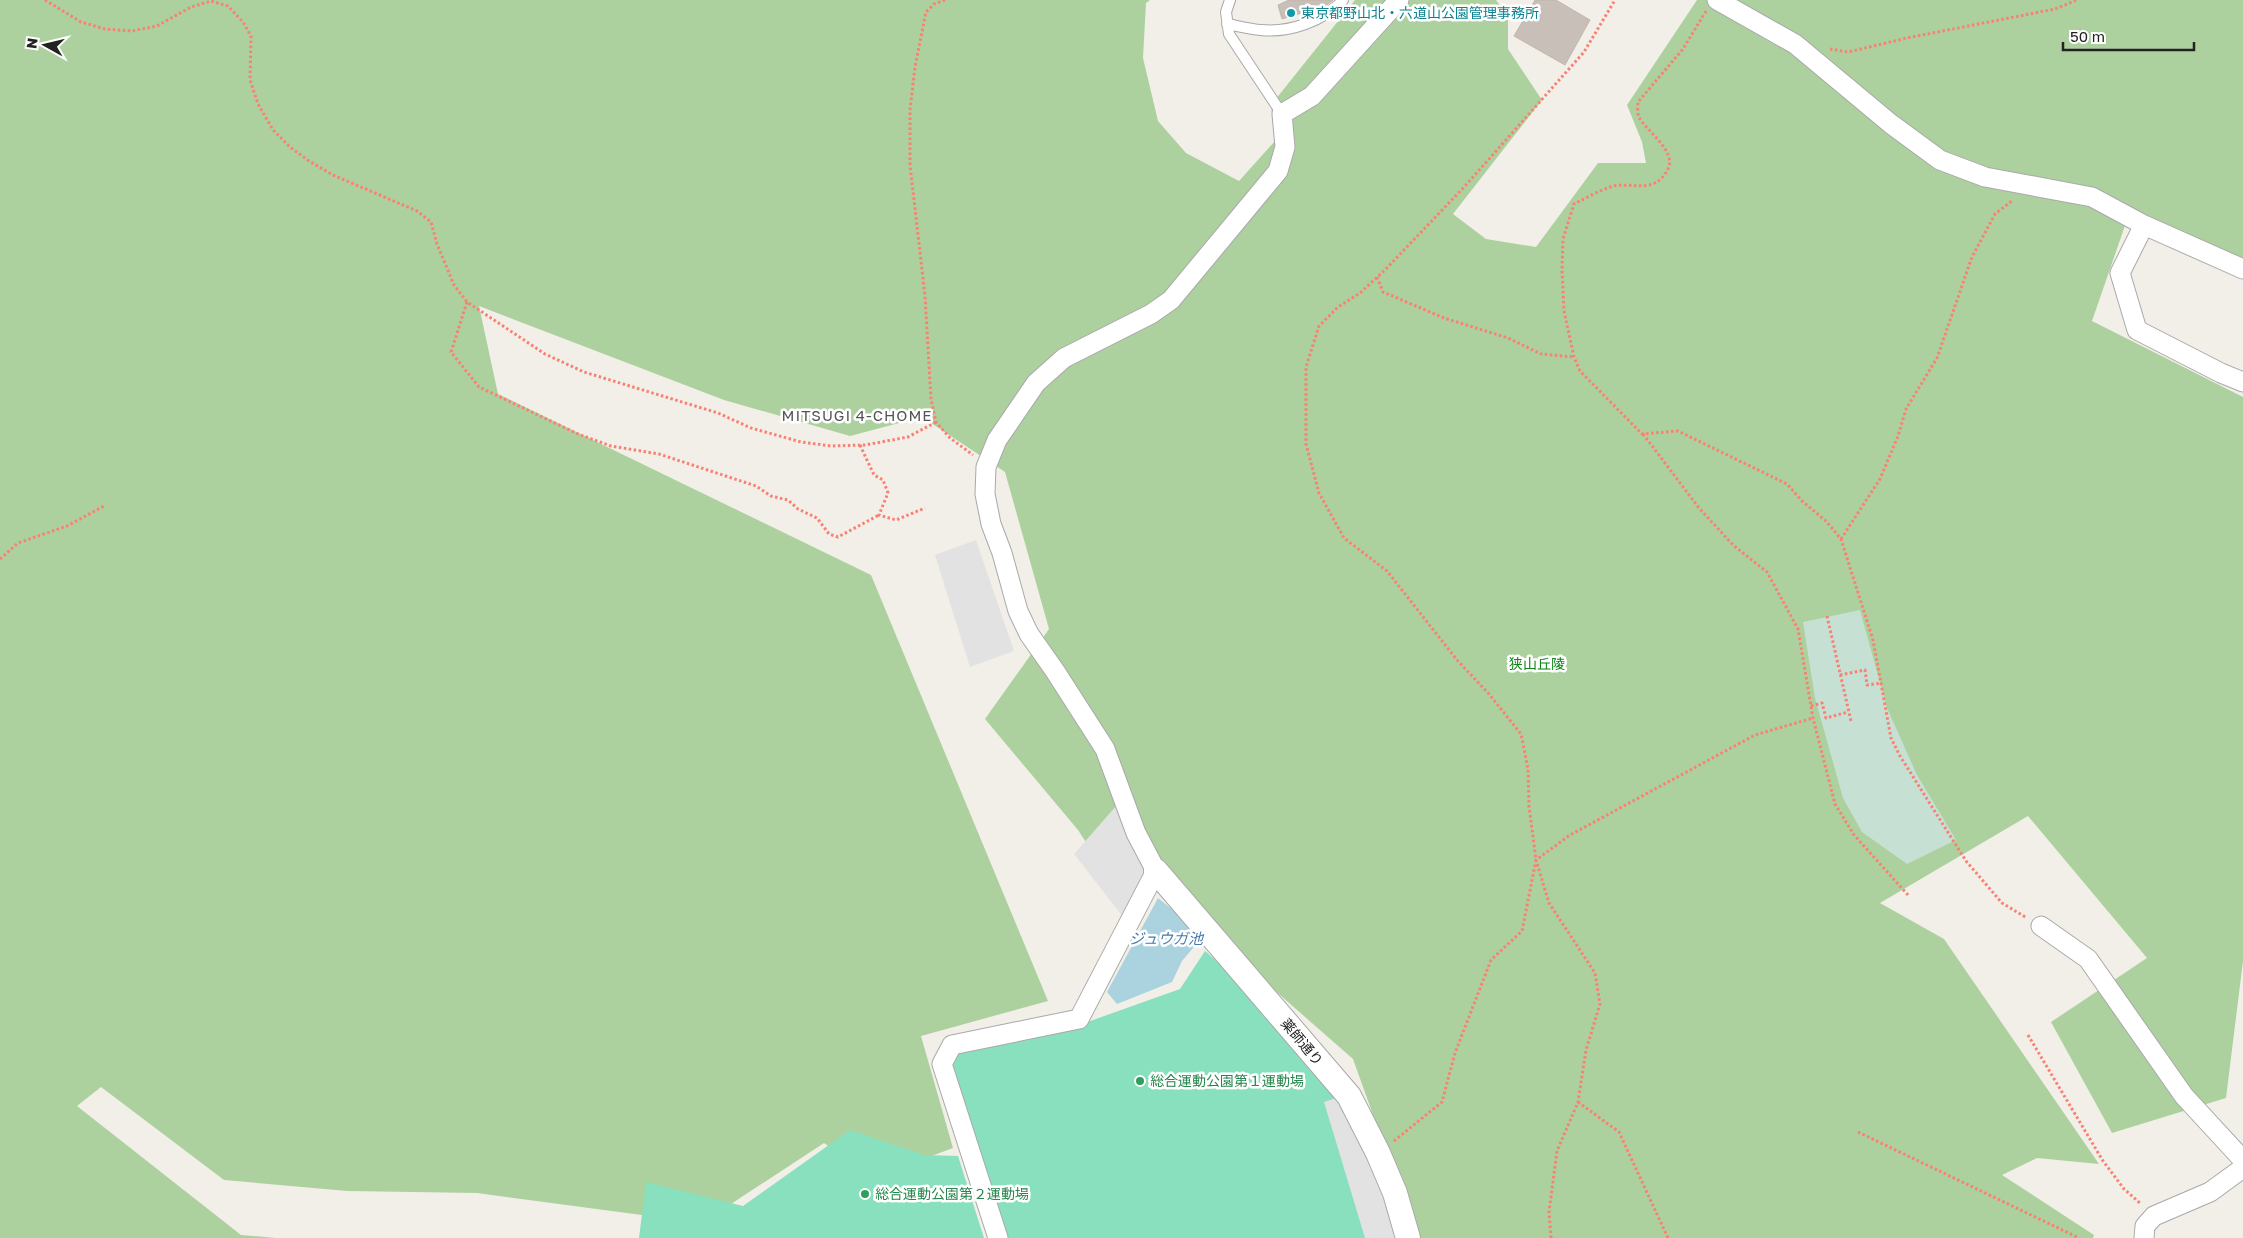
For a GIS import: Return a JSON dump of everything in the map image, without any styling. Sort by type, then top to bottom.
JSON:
[{"type":"street","points":[[998,1238],[942,1064],[952,1045],[1079,1019],[1156,871],[1136,833],[1105,748],[1056,671],[1029,634],[1018,611],[1002,553],[991,524],[984,494],[986,467],[997,440],[1036,383],[1064,358],[1151,314],[1171,300],[1278,171],[1285,147],[1282,114],[1312,96],[1399,0]]},
{"type":"street","points":[[1712,4],[1795,44],[1891,124],[1940,160],[1984,177],[2092,197],[2144,225],[2243,269]]},
{"type":"street","points":[[2144,225],[2120,273],[2137,330],[2221,374],[2243,382]]},
{"type":"street","name":"薬師通り","points":[[1156,871],[1349,1096],[1378,1153],[1395,1193],[1408,1238]]},
{"type":"street","points":[[2041,926],[2088,959],[2184,1096],[2243,1160]]},
{"type":"street","points":[[2144,1238],[2145,1226],[2154,1216],[2210,1192],[2243,1168]]},
{"type":"lane","points":[[1230,0],[1226,12],[1227,24],[1233,40],[1282,114]]},
{"type":"lane","points":[[1227,24],[1262,30],[1283,30],[1320,18],[1336,8],[1343,0]]},
{"type":"path","points":[[45,0],[81,22],[105,29],[132,31],[157,26],[191,7],[211,1],[228,6],[243,22],[251,36],[250,80],[258,104],[273,130],[290,147],[325,170],[395,200],[417,211],[431,222],[437,244],[454,285],[467,302],[545,354],[584,372],[718,413],[751,428],[801,442],[831,446],[860,445],[908,437],[936,422]]},
{"type":"path","points":[[945,0],[934,4],[926,12],[915,67],[910,110],[910,165],[913,207],[924,296],[931,399],[936,422],[950,438],[986,467]]},
{"type":"path","points":[[1552,1238],[1549,1212],[1557,1151],[1578,1102],[1586,1050],[1600,1004],[1595,973],[1549,903],[1536,860],[1529,806],[1528,769],[1521,734],[1489,694],[1457,660],[1387,571],[1344,538],[1319,493],[1306,444],[1306,367],[1319,326],[1338,307],[1360,293],[1377,277],[1466,185],[1584,52],[1615,0]]},
{"type":"path","points":[[1829,49],[1848,52],[1907,38],[2055,9],[2077,0]]},
{"type":"path","points":[[1712,4],[1683,49],[1638,102],[1638,116],[1658,139],[1668,156],[1669,167],[1661,179],[1647,186],[1614,186],[1574,204],[1563,239],[1562,270],[1564,311],[1574,357],[1580,371],[1642,434],[1699,508],[1726,537],[1767,572],[1798,629],[1813,718],[1835,804],[1854,835],[1908,895]]},
{"type":"path","points":[[1840,539],[1880,479],[1898,436],[1906,409],[1937,358],[1972,257],[1996,214],[2015,198],[2035,187]]},
{"type":"path","points":[[1377,277],[1383,292],[1444,318],[1508,338],[1540,354],[1574,357]]},
{"type":"path","points":[[467,302],[452,352],[479,387],[578,434],[611,446],[659,454],[756,486],[771,496],[788,500],[798,509],[817,518],[829,534],[838,537],[879,515],[888,493],[883,480],[874,475],[860,445]]},
{"type":"path","points":[[1642,434],[1678,432],[1787,484],[1826,521],[1840,539],[1874,640],[1891,738],[1900,756],[1966,861],[2002,902],[2041,926]]},
{"type":"path","points":[[0,559],[18,543],[67,526],[104,506]]},
{"type":"path","points":[[879,515],[896,520],[925,508]]},
{"type":"path","points":[[1826,616],[1851,721]]},
{"type":"path","points":[[1840,675],[1865,670],[1867,685],[1882,683]]},
{"type":"path","points":[[1811,706],[1822,703],[1826,718],[1848,712]]},
{"type":"path","points":[[1378,1153],[1442,1102],[1455,1053],[1491,960],[1522,931],[1536,860],[1570,835],[1755,736],[1813,718]]},
{"type":"path","points":[[2028,1035],[2103,1161],[2124,1189],[2154,1216]]},
{"type":"path","points":[[1578,1102],[1619,1132],[1668,1238]]},
{"type":"path","points":[[1858,1132],[2079,1238]]},
{"type":"green space","name":"狭山丘陵","points":[[0,0],[1150,0],[1146,3],[1143,58],[1158,121],[1186,153],[1239,181],[1275,141],[1271,105],[1355,0],[1496,0],[1508,16],[1508,49],[1542,100],[1453,214],[1486,239],[1536,247],[1598,163],[1646,163],[1642,142],[1627,105],[1697,0],[2243,0],[2243,262],[2129,214],[2092,321],[2243,397],[2243,961],[2226,1098],[2112,1133],[2051,1022],[2147,958],[2028,816],[1880,903],[1944,939],[2099,1164],[2037,1158],[2002,1175],[2094,1235],[2093,1238],[1417,1238],[1353,1059],[1159,889],[1125,902],[1078,830],[985,719],[1049,629],[1005,472],[922,417],[850,436],[724,400],[479,306],[498,394],[871,575],[1048,1001],[921,1036],[953,1148],[872,1178],[824,1143],[702,1223],[477,1193],[347,1191],[224,1180],[101,1087],[77,1106],[241,1235],[276,1238],[0,1238]]},
{"type":"green space","points":[[1860,610],[1887,708],[1917,775],[1956,840],[1907,864],[1862,832],[1843,798],[1815,698],[1803,622]]},
{"type":"green space","name":"総合運動公園第１運動場","points":[[1205,951],[1277,1013],[1339,1097],[1410,1238],[1005,1238],[948,1065],[956,1050],[1079,1025],[1180,989]]},
{"type":"green space","name":"総合運動公園第２運動場","points":[[850,1130],[924,1155],[958,1156],[984,1238],[639,1238],[646,1182],[743,1206]]},
{"type":"shaded area","points":[[976,540],[1014,651],[970,667],[935,555]]},
{"type":"shaded area","points":[[1124,797],[1154,851],[1124,918],[1074,854]]},
{"type":"shaded area","points":[[1339,1097],[1410,1238],[1365,1238],[1324,1102]]},
{"type":"water","name":"ジュウガ池","points":[[1158,898],[1204,935],[1182,961],[1172,982],[1117,1004],[1107,992]]},
{"type":"building","name":"東京都野山北・六道山公園管理事務所","points":[[1289,0],[1333,0],[1327,5],[1282,19],[1278,5]]},
{"type":"building","points":[[1535,0],[1556,0],[1590,20],[1565,65],[1514,36]]},
{"type":"place","name":"東京都野山北・六道山公園管理事務所","points":[[1291,13]]},
{"type":"place","name":"総合運動公園第１運動場","points":[[1140,1081]]},
{"type":"place","name":"総合運動公園第２運動場","points":[[865,1194]]},
{"type":"district","name":"MITSUGI 4-CHOME","points":[[857,416]]}]
